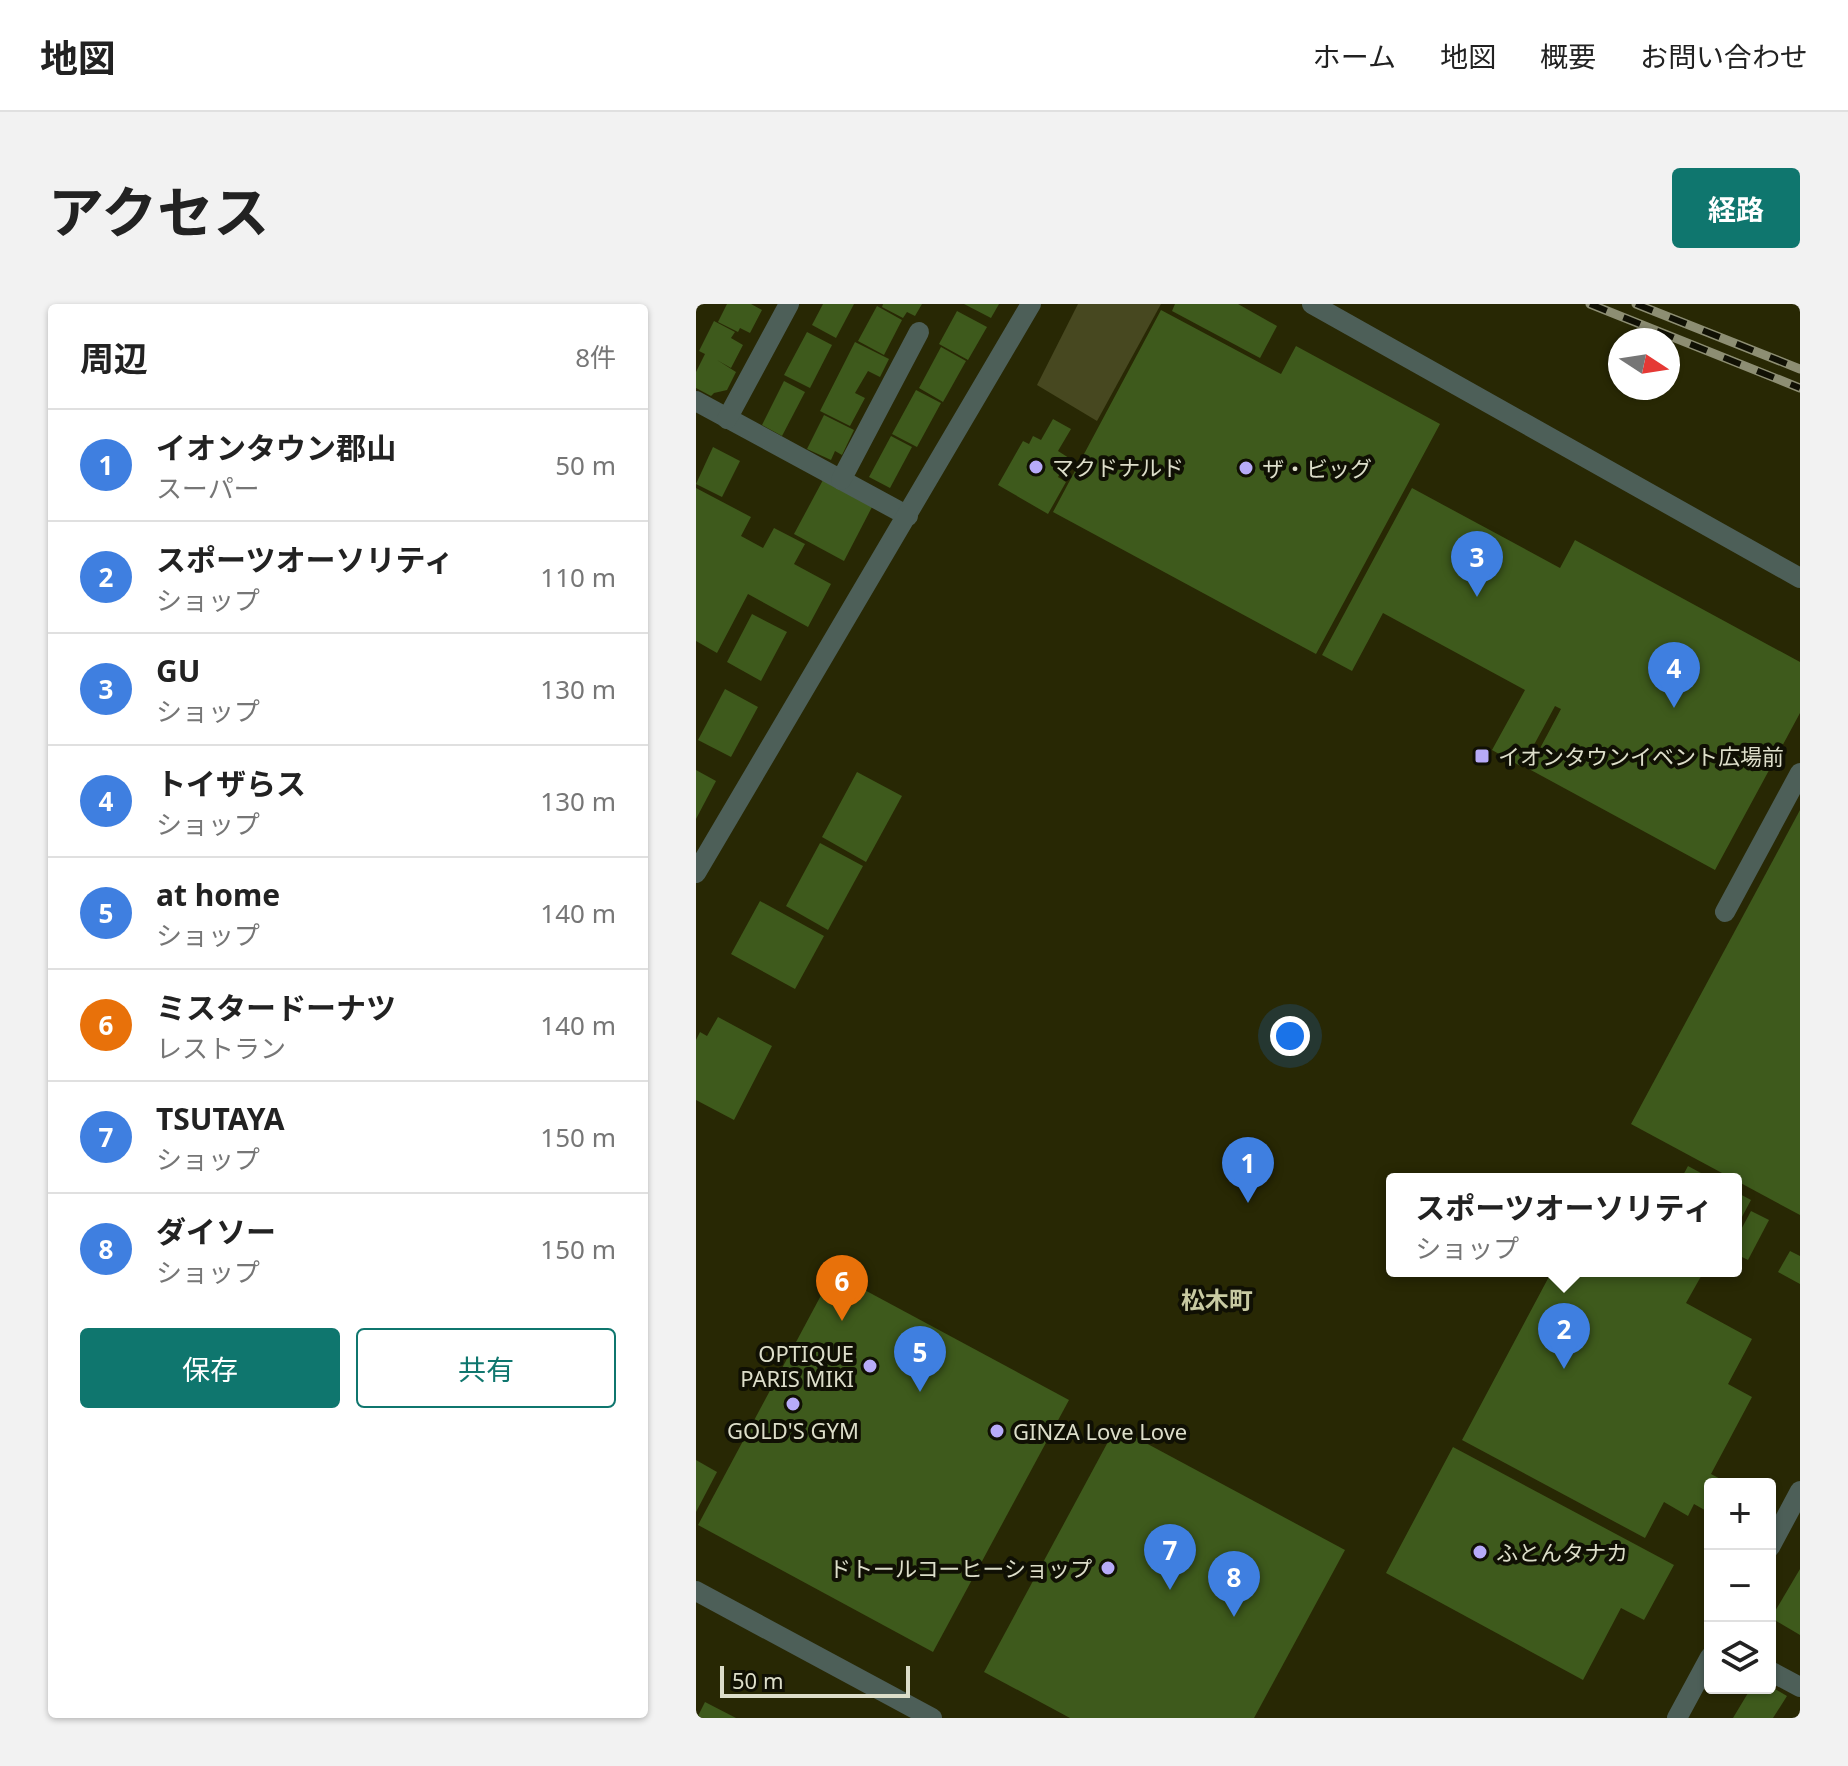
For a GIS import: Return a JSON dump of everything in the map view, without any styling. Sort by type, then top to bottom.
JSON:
[{"type":"street","points":[[727,419],[789,304]]},
{"type":"street","points":[[696,873],[1031,304]]},
{"type":"street","points":[[1312,304],[1800,578]]},
{"type":"street","points":[[841,480],[919,332]]},
{"type":"street","points":[[696,401],[908,516]]},
{"type":"street","points":[[1725,912],[1800,773]]},
{"type":"street","points":[[1776,1536],[1800,1491]]},
{"type":"street","points":[[696,1591],[932,1718]]},
{"type":"street","points":[[1677,1718],[1704,1668]]},
{"type":"street","points":[[1776,1674],[1800,1687]]},
{"type":"shaded area","points":[[1078,304],[1161,304],[1097,421],[1037,385]]},
{"type":"building","points":[[727,304],[751,304],[762,310],[750,333],[740,328],[738,332],[718,322]]},
{"type":"building","points":[[823,304],[854,304],[836,338],[812,325]]},
{"type":"building","points":[[883,304],[922,304],[915,316],[907,312],[903,318],[882,307]]},
{"type":"building","points":[[964,304],[999,304],[991,318]]},
{"type":"building","points":[[1175,304],[1238,304],[1277,326],[1260,358],[1172,311]]},
{"type":"building","points":[[877,306],[902,320],[884,355],[858,341]]},
{"type":"building","name":"ザ・ビッグ","points":[[1161,310],[1281,374],[1296,346],[1440,424],[1316,654],[1053,512]]},
{"type":"building","points":[[957,311],[987,327],[968,360],[939,344]]},
{"type":"building","points":[[714,321],[735,332],[731,338],[743,345],[731,368],[717,360],[736,372],[727,390],[711,396],[696,388],[696,372],[705,354],[699,351]]},
{"type":"building","points":[[807,332],[832,345],[810,388],[784,375]]},
{"type":"building","points":[[855,342],[889,359],[880,377],[868,371],[855,393],[865,398],[850,426],[820,411]]},
{"type":"building","points":[[941,347],[966,361],[943,402],[919,388]]},
{"type":"building","points":[[784,381],[805,392],[782,436],[762,425]]},
{"type":"building","points":[[916,390],[941,403],[917,447],[892,434]]},
{"type":"building","points":[[824,415],[854,430],[842,455],[835,451],[831,460],[807,449]]},
{"type":"building","name":"マクドナルド","points":[[1053,419],[1071,429],[1058,451],[1069,458],[1058,477],[1066,482],[1048,514],[998,485],[1023,441],[1029,444],[1033,436],[1041,440]]},
{"type":"building","points":[[891,436],[912,447],[890,488],[869,477]]},
{"type":"building","points":[[713,447],[740,461],[722,497],[696,484]]},
{"type":"building","points":[[823,480],[872,507],[844,561],[794,534]]},
{"type":"building","points":[[696,488],[751,517],[741,536],[763,548],[774,528],[805,544],[794,564],[831,584],[808,627],[748,594],[717,653],[696,641]]},
{"type":"building","points":[[1412,488],[1560,568],[1575,540],[1800,662],[1800,713],[1715,870],[1529,769],[1561,709],[1555,706],[1522,767],[1492,750],[1525,690],[1383,613],[1352,671],[1322,655]]},
{"type":"building","points":[[752,614],[787,632],[761,681],[727,662]]},
{"type":"building","points":[[725,689],[758,707],[731,757],[698,740]]},
{"type":"building","points":[[696,770],[716,781],[696,819]]},
{"type":"building","points":[[857,772],[902,796],[866,862],[822,837]]},
{"type":"building","points":[[1800,810],[1800,1215],[1742,1184],[1742,1173],[1722,1173],[1631,1124]]},
{"type":"building","points":[[820,843],[863,866],[828,930],[786,906]]},
{"type":"building","points":[[760,901],[824,936],[795,989],[731,954]]},
{"type":"building","points":[[718,1017],[772,1046],[734,1120],[696,1100],[696,1040],[700,1032],[707,1036]]},
{"type":"building","points":[[1688,1166],[1701,1173],[1684,1173]]},
{"type":"building","points":[[1742,1195],[1751,1200],[1742,1217]]},
{"type":"building","points":[[1751,1211],[1769,1220],[1748,1260],[1742,1257],[1742,1228]]},
{"type":"building","points":[[1790,1251],[1800,1256],[1800,1284],[1778,1272]]},
{"type":"building","points":[[833,1273],[1069,1400],[933,1652],[698,1525]]},
{"type":"building","points":[[1549,1277],[1701,1277],[1686,1303],[1752,1339],[1728,1384],[1752,1397],[1711,1474],[1719,1478],[1704,1478],[1704,1510],[1694,1504],[1688,1516],[1664,1502],[1645,1538],[1462,1440]]},
{"type":"building","points":[[1116,1427],[1345,1550],[1254,1718],[1070,1718],[984,1672]]},
{"type":"building","points":[[1453,1447],[1674,1565],[1644,1620],[1621,1608],[1583,1680],[1386,1573]]},
{"type":"building","points":[[696,1460],[717,1472],[696,1512]]},
{"type":"building","points":[[1800,1569],[1800,1635],[1776,1621],[1776,1610]]},
{"type":"building","points":[[1776,1690],[1787,1696],[1773,1718],[1733,1718],[1747,1694],[1776,1694]]},
{"type":"building","points":[[705,1702],[736,1718],[697,1718]]},
{"type":"railway","points":[[1590,304],[1800,388]]},
{"type":"railway","points":[[1636,304],[1800,369]]},
{"type":"place","name":"マクドナルド","points":[[1036,467]]},
{"type":"place","name":"ザ・ビッグ","points":[[1246,468]]},
{"type":"place","name":"GU","points":[[1477,597]]},
{"type":"place","name":"トイザらス","points":[[1674,708]]},
{"type":"place","name":"イオンタウンイベント広場前","points":[[1482,756]]},
{"type":"place","name":"イオンタウン郡山","points":[[1248,1203]]},
{"type":"place","name":"ミスタードーナツ","points":[[842,1321]]},
{"type":"place","name":"OPTIQUE PARIS MIKI","points":[[870,1366]]},
{"type":"place","name":"スポーツオーソリティ","points":[[1564,1369]]},
{"type":"place","name":"at home","points":[[920,1392]]},
{"type":"place","name":"GOLD'S GYM","points":[[793,1404]]},
{"type":"place","name":"GINZA Love Love","points":[[997,1431]]},
{"type":"place","name":"ふとんタナカ","points":[[1480,1552]]},
{"type":"place","name":"ドトールコーヒーショップ","points":[[1108,1568]]},
{"type":"place","name":"TSUTAYA","points":[[1170,1590]]},
{"type":"place","name":"ダイソー","points":[[1234,1617]]},
{"type":"district","name":"松木町","points":[[1217,1299]]}]
